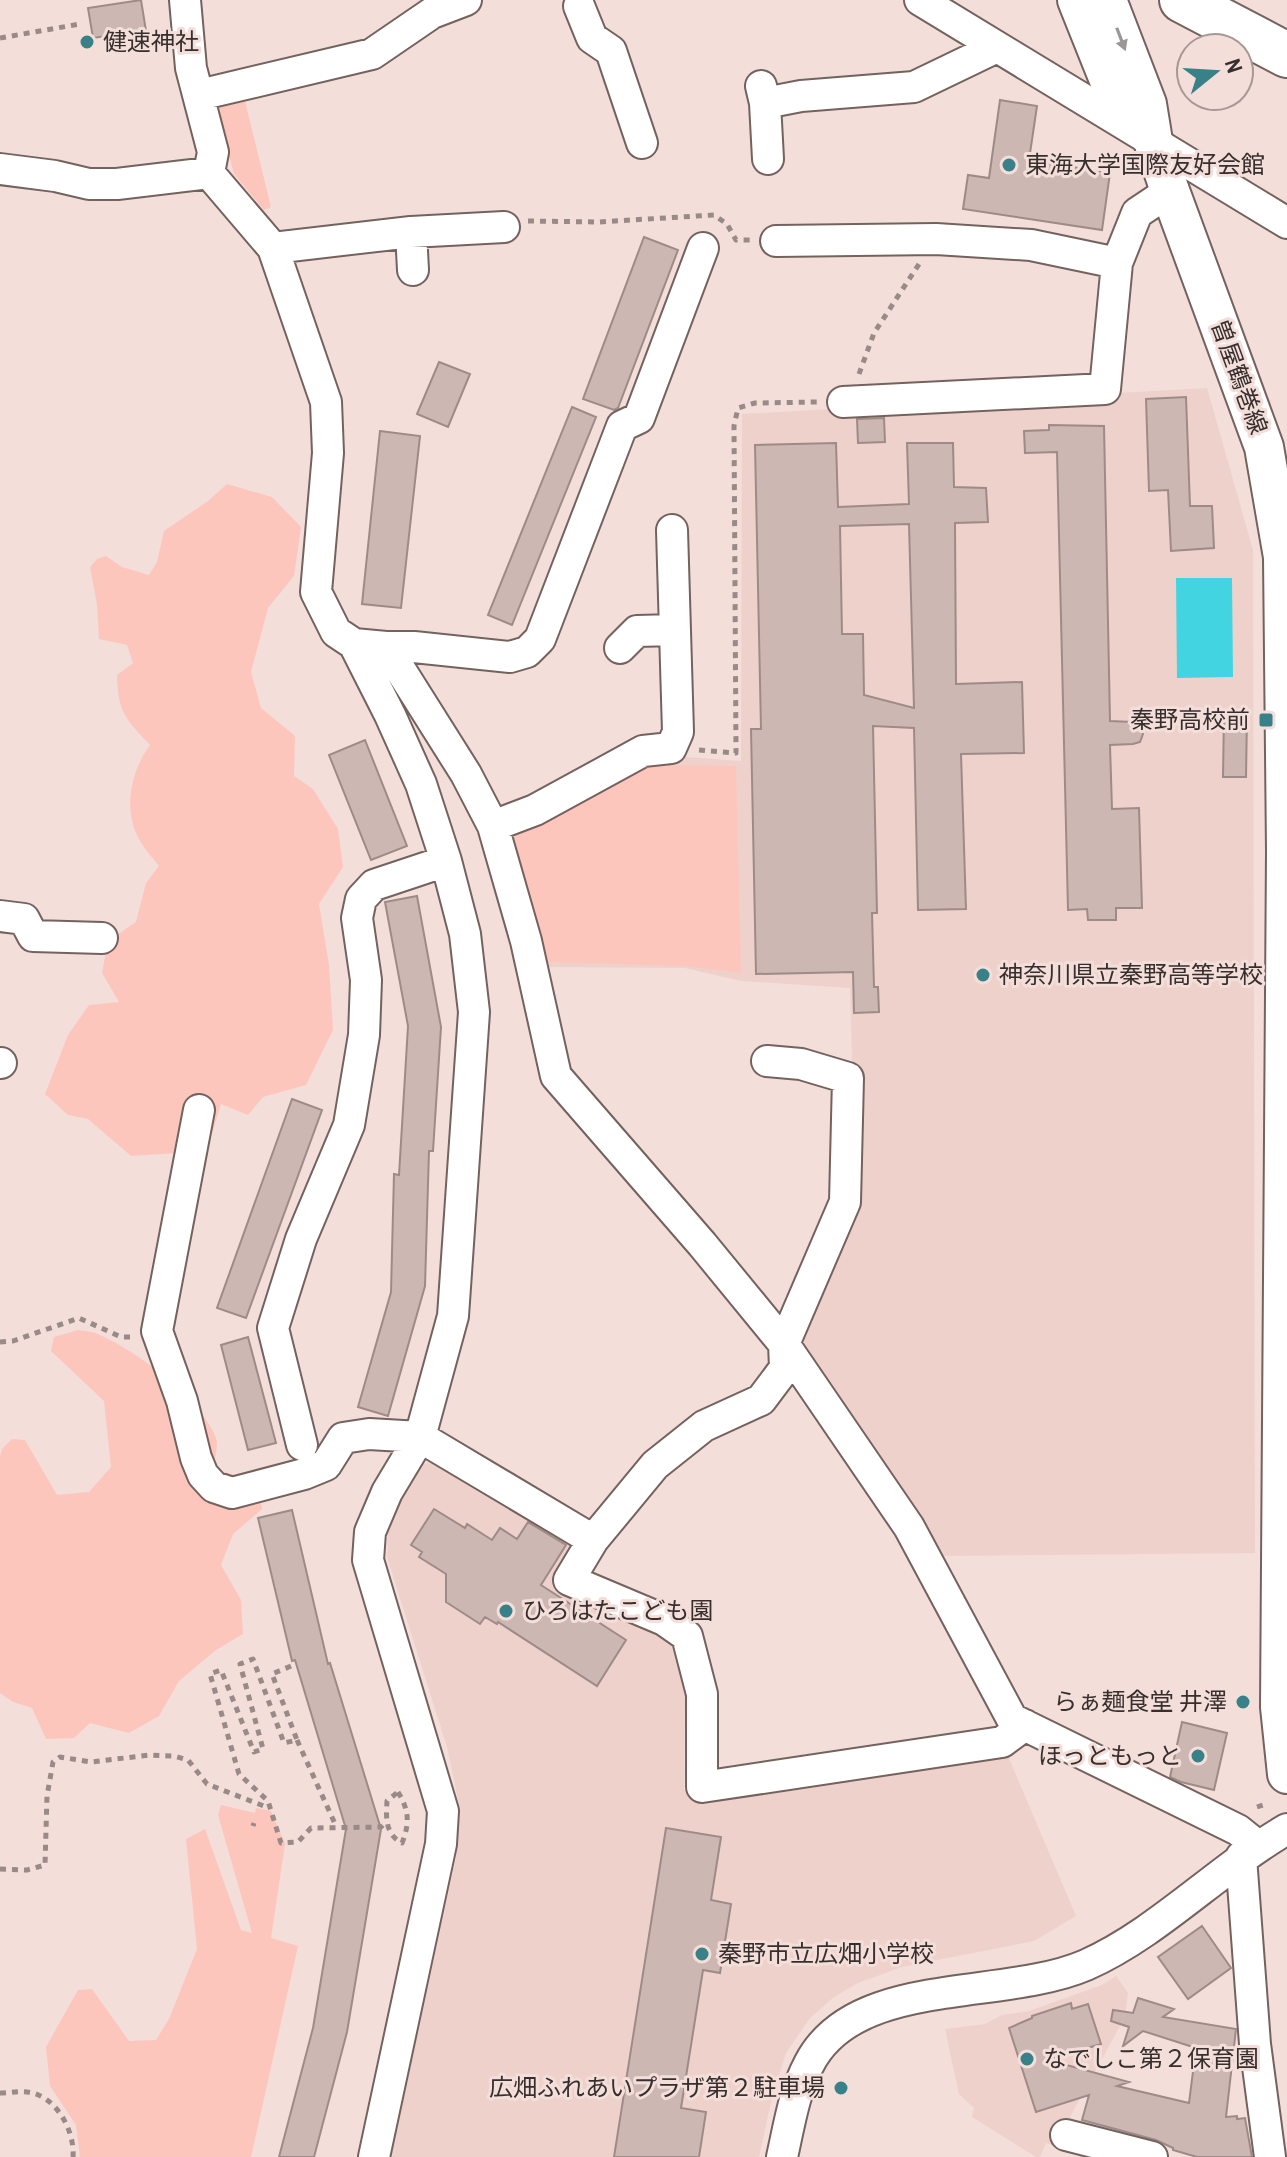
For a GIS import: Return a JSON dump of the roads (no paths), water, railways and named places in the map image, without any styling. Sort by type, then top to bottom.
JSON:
[{"type":"highway","points":[[1182,0],[1287,55]]},
{"type":"main road","name":"曽屋鶴巻線","points":[[1077,0],[1119,71]]},
{"type":"main road","name":"曽屋鶴巻線","points":[[1107,0],[1119,71],[1117,100],[1153,141],[1264,447],[1283,557],[1286,851],[1284,1615],[1277,1789]]},
{"type":"street","points":[[185,0],[191,68],[213,152],[209,173]]},
{"type":"street","points":[[199,95],[372,54],[432,13],[466,0]]},
{"type":"street","points":[[920,0],[1287,223]]},
{"type":"street","points":[[584,2],[592,38],[611,51],[642,143]]},
{"type":"street","points":[[768,159],[763,94],[801,96],[914,87],[995,48]]},
{"type":"street","points":[[0,169],[89,184],[117,184],[209,173]]},
{"type":"street","points":[[209,173],[273,248],[326,402],[328,453],[316,592],[336,632],[354,644],[510,657],[527,652],[540,639],[622,426],[639,418],[703,248]]},
{"type":"street","points":[[843,402],[1105,389],[1117,263],[1137,213],[1170,191]]},
{"type":"street","points":[[273,248],[411,232],[504,227]]},
{"type":"street","points":[[411,232],[413,270]]},
{"type":"street","points":[[776,241],[936,239],[1031,245],[1117,263]]},
{"type":"street","points":[[493,826],[535,810],[643,751],[671,748],[678,732],[672,530]]},
{"type":"street","points":[[620,648],[637,631],[675,630]]},
{"type":"street","points":[[354,644],[421,784],[465,934],[474,1012],[453,1316],[420,1437],[387,1492],[370,1532],[368,1560],[443,1811],[442,1833],[374,2157]]},
{"type":"street","points":[[386,647],[466,774],[493,826],[526,941],[556,1076],[784,1344],[909,1527],[1012,1719],[1238,1830],[1250,1852],[1255,2044],[1270,2157]]},
{"type":"street","points":[[302,1445],[273,1328],[301,1239],[349,1125],[364,1035],[366,980],[357,918],[361,899],[374,885],[446,861]]},
{"type":"street","points":[[0,916],[24,919],[33,936],[102,938]]},
{"type":"street","points":[[767,1061],[801,1064],[848,1078],[845,1202],[784,1344],[785,1368],[761,1400],[704,1426],[655,1465],[593,1540],[569,1580],[664,1620],[687,1636],[702,1694],[702,1787],[1002,1742],[1025,1725]]},
{"type":"street","points":[[199,1110],[157,1331],[182,1401],[203,1475],[214,1487],[232,1493],[326,1465],[343,1438],[369,1434],[420,1437],[593,1540]]},
{"type":"street","points":[[782,2157],[795,2101],[809,2063],[826,2039],[845,2022],[868,2010],[894,2003],[1026,1982],[1085,1966],[1158,1921],[1250,1852],[1287,1829]]},
{"type":"street","points":[[1066,2135],[1114,2152],[1152,2157]]},
{"type":"water","points":[[1176,578],[1232,578],[1233,677],[1177,678]]},
{"type":"place","name":"健速神社","points":[[87,42]]},
{"type":"place","name":"東海大学国際友好会館","points":[[1009,165]]},
{"type":"place","name":"秦野高校前","points":[[1266,720]]},
{"type":"place","name":"神奈川県立秦野高等学校","points":[[983,975]]},
{"type":"place","name":"ひろはたこども園","points":[[506,1611]]},
{"type":"place","name":"らぁ麺食堂 井澤","points":[[1243,1702]]},
{"type":"place","name":"ほっともっと","points":[[1198,1756]]},
{"type":"place","name":"秦野市立広畑小学校","points":[[702,1954]]},
{"type":"place","name":"なでしこ第２保育園","points":[[1027,2059]]},
{"type":"place","name":"広畑ふれあいプラザ第２駐車場","points":[[841,2088]]}]
